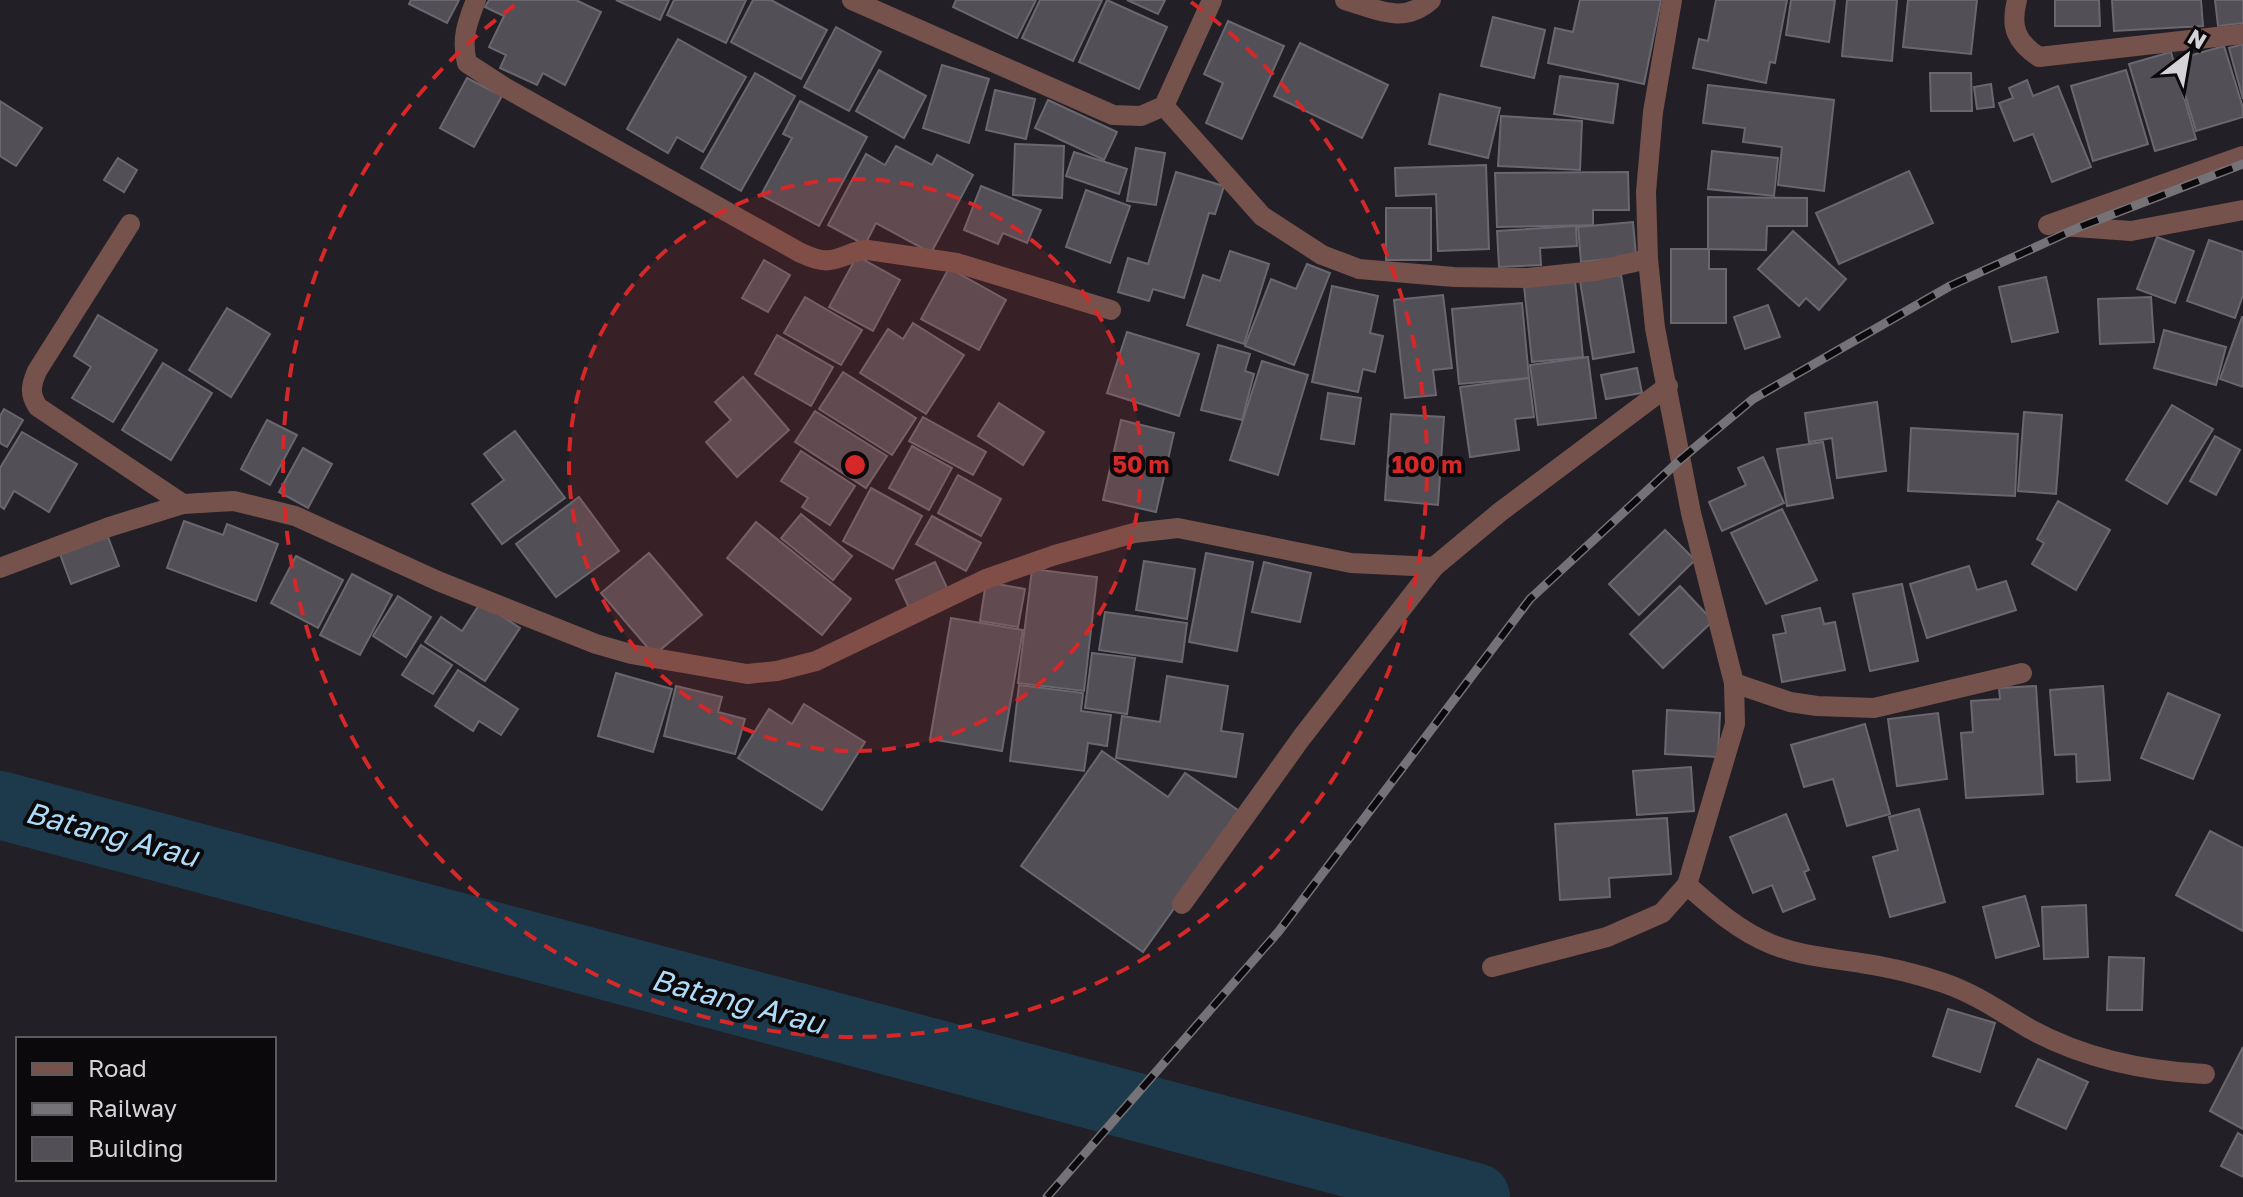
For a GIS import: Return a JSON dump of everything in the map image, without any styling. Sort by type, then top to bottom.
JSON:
[{"type":"street","points":[[476,0],[464,32],[463,48],[467,63],[504,87],[799,252],[830,261],[862,250],[944,261],[1111,310]]},
{"type":"street","points":[[852,0],[1008,66],[1113,115],[1141,116],[1164,106],[1212,0]]},
{"type":"street","points":[[1345,0],[1397,15],[1411,14],[1431,0]]},
{"type":"street","points":[[1492,967],[1607,937],[1662,913],[1687,885],[1735,724],[1734,683],[1691,513],[1655,328],[1648,259],[1646,192],[1653,112],[1672,0]]},
{"type":"street","points":[[2017,0],[2013,15],[2014,32],[2022,45],[2039,57],[2243,34]]},
{"type":"street","points":[[1164,106],[1262,216],[1322,255],[1359,269],[1454,277],[1528,278],[1595,271],[1648,259]]},
{"type":"street","points":[[2243,156],[2048,225],[2131,231],[2243,210]]},
{"type":"street","points":[[130,224],[37,371],[31,397],[38,407],[183,504]]},
{"type":"street","points":[[1182,904],[1302,737],[1434,567],[1500,512],[1668,386]]},
{"type":"street","points":[[0,568],[109,527],[183,504],[234,501],[295,516],[411,569],[596,644],[631,654],[747,674],[777,671],[816,661],[986,579],[1055,555],[1134,533],[1178,528],[1351,563],[1434,567]]},
{"type":"street","points":[[1734,683],[1790,702],[1874,708],[2022,673]]},
{"type":"street","points":[[1687,885],[1722,916],[1772,944],[1800,954],[1864,963],[1944,983],[1999,1008],[2029,1028],[2095,1056],[2172,1072],[2205,1074]]},
{"type":"building","points":[[411,0],[459,0],[447,23],[409,4]]},
{"type":"building","points":[[489,0],[576,0],[601,12],[565,85],[543,73],[537,85],[500,68],[506,55],[489,47],[504,16],[485,7]]},
{"type":"building","points":[[616,0],[669,0],[660,20]]},
{"type":"building","points":[[674,0],[746,0],[726,43],[667,15]]},
{"type":"building","points":[[753,0],[771,0],[827,30],[801,79],[731,42]]},
{"type":"building","points":[[956,0],[1036,0],[1017,38],[953,7]]},
{"type":"building","points":[[1040,0],[1102,0],[1073,61],[1022,38]]},
{"type":"building","points":[[1107,0],[1167,27],[1139,89],[1079,62]]},
{"type":"building","points":[[1127,0],[1165,0],[1158,14]]},
{"type":"building","points":[[1580,0],[1661,0],[1644,84],[1548,63],[1555,28],[1573,32]]},
{"type":"building","points":[[1716,0],[1787,0],[1775,63],[1770,62],[1766,83],[1693,68],[1699,39],[1708,41]]},
{"type":"building","points":[[1791,0],[1835,0],[1829,42],[1786,35]]},
{"type":"building","points":[[1847,0],[1897,0],[1892,61],[1842,56]]},
{"type":"building","points":[[1908,0],[1977,0],[1971,54],[1903,47]]},
{"type":"building","points":[[2055,0],[2099,0],[2100,26],[2055,26]]},
{"type":"building","points":[[2112,0],[2201,0],[2203,26],[2114,31]]},
{"type":"building","points":[[2215,0],[2243,0],[2243,23],[2218,26]]},
{"type":"building","points":[[1493,17],[1545,30],[1534,78],[1481,66]]},
{"type":"building","points":[[1228,21],[1284,46],[1242,139],[1206,123],[1223,83],[1204,74]]},
{"type":"building","points":[[836,27],[881,52],[849,111],[804,87]]},
{"type":"building","points":[[678,39],[746,77],[703,152],[677,137],[668,153],[627,129]]},
{"type":"building","points":[[1300,43],[1388,85],[1362,138],[1274,96]]},
{"type":"building","points":[[2243,44],[2243,99],[2229,48]]},
{"type":"building","points":[[2224,46],[2243,117],[2196,131],[2175,60]]},
{"type":"building","points":[[2171,52],[2196,139],[2155,151],[2129,64]]},
{"type":"building","points":[[942,65],[989,79],[969,143],[923,128]]},
{"type":"building","points":[[879,70],[926,96],[904,138],[856,111]]},
{"type":"building","points":[[2126,70],[2148,144],[2093,161],[2071,86]]},
{"type":"building","points":[[755,73],[795,96],[741,191],[701,168]]},
{"type":"building","points":[[1930,73],[1971,73],[1972,111],[1931,111]]},
{"type":"building","points":[[1560,76],[1618,84],[1613,123],[1554,114]]},
{"type":"building","points":[[467,78],[502,96],[474,147],[440,128]]},
{"type":"building","points":[[2027,80],[2033,96],[2058,86],[2091,167],[2052,182],[2033,134],[2014,141],[1999,103],[2013,98],[2009,88]]},
{"type":"building","points":[[1991,84],[1994,107],[1977,109],[1974,87]]},
{"type":"building","points":[[1708,85],[1834,100],[1824,191],[1778,185],[1782,147],[1743,142],[1745,128],[1703,123]]},
{"type":"building","points":[[995,90],[1035,99],[1026,139],[986,130]]},
{"type":"building","points":[[1440,94],[1500,108],[1488,158],[1429,144]]},
{"type":"building","points":[[1048,100],[1117,132],[1104,160],[1035,128]]},
{"type":"building","points":[[0,101],[42,128],[16,166],[0,156]]},
{"type":"building","points":[[800,101],[867,137],[819,226],[761,195],[792,138],[783,134]]},
{"type":"building","points":[[1501,116],[1582,121],[1580,170],[1498,166]]},
{"type":"building","points":[[1015,144],[1064,146],[1062,198],[1013,195]]},
{"type":"building","points":[[896,146],[932,165],[937,155],[973,175],[931,253],[876,223],[865,245],[828,225],[866,154],[885,165]]},
{"type":"building","points":[[1136,148],[1165,153],[1156,205],[1127,201]]},
{"type":"building","points":[[1712,151],[1778,158],[1774,196],[1708,189]]},
{"type":"building","points":[[1074,152],[1127,169],[1119,194],[1066,176]]},
{"type":"building","points":[[118,158],[137,170],[124,192],[104,180]]},
{"type":"building","points":[[1486,165],[1489,249],[1438,251],[1436,194],[1396,196],[1395,168]]},
{"type":"building","points":[[1909,171],[1933,223],[1839,264],[1816,213]]},
{"type":"building","points":[[1176,172],[1224,186],[1215,214],[1209,213],[1184,298],[1153,289],[1149,301],[1118,292],[1128,258],[1148,264]]},
{"type":"building","points":[[1628,172],[1629,210],[1593,210],[1593,225],[1497,227],[1495,173]]},
{"type":"building","points":[[981,186],[1041,210],[1027,243],[1003,233],[998,244],[964,230]]},
{"type":"building","points":[[1086,190],[1130,206],[1110,263],[1066,247]]},
{"type":"building","points":[[1708,197],[1807,198],[1807,226],[1767,226],[1766,250],[1708,249]]},
{"type":"building","points":[[1386,208],[1431,208],[1431,260],[1386,260]]},
{"type":"building","points":[[1633,222],[1636,256],[1581,262],[1578,227]]},
{"type":"building","points":[[1576,226],[1577,246],[1540,248],[1541,265],[1499,267],[1497,231]]},
{"type":"building","points":[[1793,231],[1846,279],[1819,310],[1806,298],[1799,306],[1758,269]]},
{"type":"building","points":[[2157,237],[2194,251],[2175,303],[2137,289]]},
{"type":"building","points":[[2209,240],[2243,252],[2243,295],[2235,318],[2187,301]]},
{"type":"building","points":[[1671,249],[1709,249],[1709,269],[1726,269],[1726,323],[1671,323]]},
{"type":"building","points":[[1230,251],[1269,264],[1244,344],[1187,325],[1203,275],[1220,281]]},
{"type":"building","points":[[857,256],[900,280],[873,331],[829,307]]},
{"type":"building","points":[[764,260],[790,275],[768,312],[742,298]]},
{"type":"building","points":[[1307,264],[1330,273],[1294,365],[1245,346],[1271,279],[1296,289]]},
{"type":"building","points":[[949,268],[1006,300],[979,350],[921,319]]},
{"type":"building","points":[[1621,275],[1634,352],[1593,359],[1580,281]]},
{"type":"building","points":[[2046,277],[2058,332],[2012,342],[1999,287]]},
{"type":"building","points":[[1575,280],[1583,357],[1532,362],[1524,286]]},
{"type":"building","points":[[1332,286],[1378,296],[1370,333],[1383,336],[1375,372],[1363,369],[1358,392],[1312,382]]},
{"type":"building","points":[[1443,295],[1452,368],[1433,370],[1436,395],[1405,398],[1394,300]]},
{"type":"building","points":[[805,297],[862,330],[841,365],[784,333]]},
{"type":"building","points":[[2151,297],[2154,342],[2100,344],[2098,299]]},
{"type":"building","points":[[1522,303],[1529,378],[1459,384],[1452,309]]},
{"type":"building","points":[[1768,305],[1780,337],[1745,349],[1734,317]]},
{"type":"building","points":[[227,308],[270,334],[231,397],[189,370]]},
{"type":"building","points":[[98,315],[157,350],[113,422],[72,398],[91,367],[74,356]]},
{"type":"building","points":[[2243,317],[2243,387],[2220,379]]},
{"type":"building","points":[[913,323],[964,355],[926,414],[860,373],[888,329],[903,339]]},
{"type":"building","points":[[2164,330],[2226,347],[2216,385],[2154,368]]},
{"type":"building","points":[[1127,332],[1199,354],[1179,416],[1107,393]]},
{"type":"building","points":[[777,335],[833,367],[811,406],[755,374]]},
{"type":"building","points":[[1218,345],[1250,354],[1245,371],[1254,374],[1242,420],[1201,410]]},
{"type":"building","points":[[1588,357],[1596,418],[1538,425],[1530,365]]},
{"type":"building","points":[[1262,361],[1308,375],[1278,475],[1230,460]]},
{"type":"building","points":[[163,363],[212,393],[171,460],[122,430]]},
{"type":"building","points":[[1637,368],[1642,393],[1606,399],[1601,375]]},
{"type":"building","points":[[843,372],[916,418],[892,455],[819,409]]},
{"type":"building","points":[[743,377],[789,430],[737,477],[706,442],[731,420],[715,402]]},
{"type":"building","points":[[1529,378],[1534,417],[1515,419],[1519,450],[1470,457],[1460,387]]},
{"type":"building","points":[[1328,393],[1361,398],[1354,444],[1321,439]]},
{"type":"building","points":[[1877,402],[1886,471],[1837,478],[1832,438],[1809,442],[1805,413]]},
{"type":"building","points":[[999,403],[1044,432],[1023,465],[978,436]]},
{"type":"building","points":[[2172,405],[2213,429],[2167,504],[2126,480]]},
{"type":"building","points":[[4,409],[23,420],[7,447],[0,443],[0,416]]},
{"type":"building","points":[[815,411],[887,456],[866,488],[795,442]]},
{"type":"building","points":[[2024,412],[2062,415],[2056,494],[2018,491]]},
{"type":"building","points":[[1391,414],[1444,417],[1438,505],[1385,500]]},
{"type":"building","points":[[923,417],[986,452],[973,475],[909,441]]},
{"type":"building","points":[[267,420],[297,435],[270,485],[241,469]]},
{"type":"building","points":[[1121,420],[1174,433],[1156,512],[1103,500]]},
{"type":"building","points":[[1911,428],[2018,434],[2015,496],[1908,491]]},
{"type":"building","points":[[515,431],[565,498],[502,544],[472,504],[504,480],[484,454]]},
{"type":"building","points":[[22,432],[77,464],[49,512],[14,491],[4,509],[0,506],[0,468]]},
{"type":"building","points":[[2215,436],[2240,450],[2216,495],[2190,481]]},
{"type":"building","points":[[1823,442],[1833,498],[1787,506],[1777,449]]},
{"type":"building","points":[[912,446],[952,468],[929,510],[889,488]]},
{"type":"building","points":[[303,448],[332,464],[308,508],[279,492]]},
{"type":"building","points":[[801,451],[855,486],[830,525],[802,507],[808,498],[781,481]]},
{"type":"building","points":[[1763,457],[1784,503],[1722,531],[1709,502],[1746,485],[1738,468]]},
{"type":"building","points":[[958,475],[1001,499],[981,536],[938,513]]},
{"type":"building","points":[[871,488],[922,516],[893,569],[843,541]]},
{"type":"building","points":[[579,497],[619,551],[556,597],[516,544]]},
{"type":"building","points":[[2058,501],[2110,530],[2076,590],[2032,564],[2044,543],[2037,539]]},
{"type":"building","points":[[1782,509],[1817,580],[1766,604],[1731,533]]},
{"type":"building","points":[[801,514],[852,556],[833,580],[781,538]]},
{"type":"building","points":[[932,516],[981,543],[966,571],[916,544]]},
{"type":"building","points":[[184,521],[223,535],[227,524],[278,544],[256,601],[167,568]]},
{"type":"building","points":[[756,522],[851,599],[822,635],[727,558]]},
{"type":"building","points":[[1665,530],[1695,560],[1639,615],[1609,584]]},
{"type":"building","points":[[108,537],[119,566],[71,584],[60,554]]},
{"type":"building","points":[[649,553],[702,615],[654,655],[601,593]]},
{"type":"building","points":[[1206,553],[1253,562],[1237,651],[1189,642]]},
{"type":"building","points":[[296,556],[343,580],[318,628],[271,603]]},
{"type":"building","points":[[1144,561],[1195,569],[1187,619],[1136,610]]},
{"type":"building","points":[[935,562],[948,590],[909,608],[896,580]]},
{"type":"building","points":[[1264,562],[1311,573],[1300,622],[1252,612]]},
{"type":"building","points":[[1969,566],[1977,590],[2006,581],[2016,610],[1927,638],[1910,584]]},
{"type":"building","points":[[1032,569],[1097,577],[1084,691],[1018,683]]},
{"type":"building","points":[[352,574],[392,595],[360,655],[320,635]]},
{"type":"building","points":[[986,582],[1025,589],[1018,627],[980,621]]},
{"type":"building","points":[[1902,584],[1918,661],[1870,671],[1853,594]]},
{"type":"building","points":[[1680,586],[1713,621],[1663,668],[1630,634]]},
{"type":"building","points":[[398,596],[431,617],[406,657],[373,636]]},
{"type":"building","points":[[481,602],[520,628],[485,681],[425,642],[441,617],[462,631]]},
{"type":"building","points":[[1820,608],[1824,624],[1835,622],[1845,670],[1782,682],[1773,635],[1786,633],[1782,616]]},
{"type":"building","points":[[1105,612],[1187,623],[1182,662],[1099,650]]},
{"type":"building","points":[[951,618],[1023,630],[1002,751],[930,739]]},
{"type":"building","points":[[421,645],[452,665],[433,694],[402,675]]},
{"type":"building","points":[[1092,653],[1135,658],[1127,714],[1085,708]]},
{"type":"building","points":[[458,670],[518,709],[501,735],[479,721],[473,731],[435,706]]},
{"type":"building","points":[[616,673],[672,689],[653,752],[598,736]]},
{"type":"building","points":[[1167,676],[1228,686],[1221,731],[1243,734],[1236,777],[1116,758],[1122,716],[1160,722]]},
{"type":"building","points":[[1019,685],[1083,693],[1081,711],[1111,715],[1107,746],[1088,743],[1084,771],[1010,761]]},
{"type":"building","points":[[676,686],[722,697],[718,712],[745,719],[735,754],[664,736]]},
{"type":"building","points":[[2036,686],[2043,794],[1966,798],[1961,733],[1973,732],[1971,701],[2000,699],[1999,688]]},
{"type":"building","points":[[2103,686],[2110,780],[2077,782],[2076,754],[2055,755],[2050,690]]},
{"type":"building","points":[[2168,693],[2220,715],[2193,779],[2141,758]]},
{"type":"building","points":[[804,704],[865,742],[822,810],[738,758],[769,709],[792,724]]},
{"type":"building","points":[[1667,710],[1720,713],[1718,757],[1665,754]]},
{"type":"building","points":[[1938,713],[1947,779],[1897,786],[1888,719]]},
{"type":"building","points":[[1865,724],[1890,814],[1847,826],[1833,779],[1804,787],[1791,745]]},
{"type":"building","points":[[1102,751],[1168,797],[1185,773],[1242,813],[1143,952],[1021,866]]},
{"type":"building","points":[[1691,767],[1694,811],[1637,815],[1633,771]]},
{"type":"building","points":[[1919,809],[1945,902],[1890,917],[1873,857],[1898,850],[1889,817]]},
{"type":"building","points":[[1786,814],[1809,870],[1804,872],[1815,899],[1783,912],[1772,885],[1753,893],[1730,837]]},
{"type":"building","points":[[1667,818],[1671,874],[1609,878],[1610,897],[1560,900],[1555,824]]},
{"type":"building","points":[[2210,831],[2243,848],[2243,931],[2176,895]]},
{"type":"building","points":[[2025,896],[2039,946],[1996,958],[1983,907]]},
{"type":"building","points":[[2086,905],[2088,957],[2044,959],[2042,907]]},
{"type":"building","points":[[2109,957],[2144,958],[2142,1010],[2107,1010]]},
{"type":"building","points":[[1948,1009],[1995,1023],[1980,1072],[1933,1056]]},
{"type":"building","points":[[2243,1047],[2243,1129],[2210,1111]]},
{"type":"building","points":[[2038,1059],[2088,1082],[2066,1129],[2016,1106]]},
{"type":"building","points":[[2238,1133],[2243,1136],[2243,1177],[2221,1166]]},
{"type":"waterway","name":"Batang Arau","points":[[0,805],[1476,1197]]},
{"type":"railway","points":[[1047,1197],[1279,931],[1530,599],[1680,460],[1753,399],[1950,286],[2082,226],[2243,164]]}]
